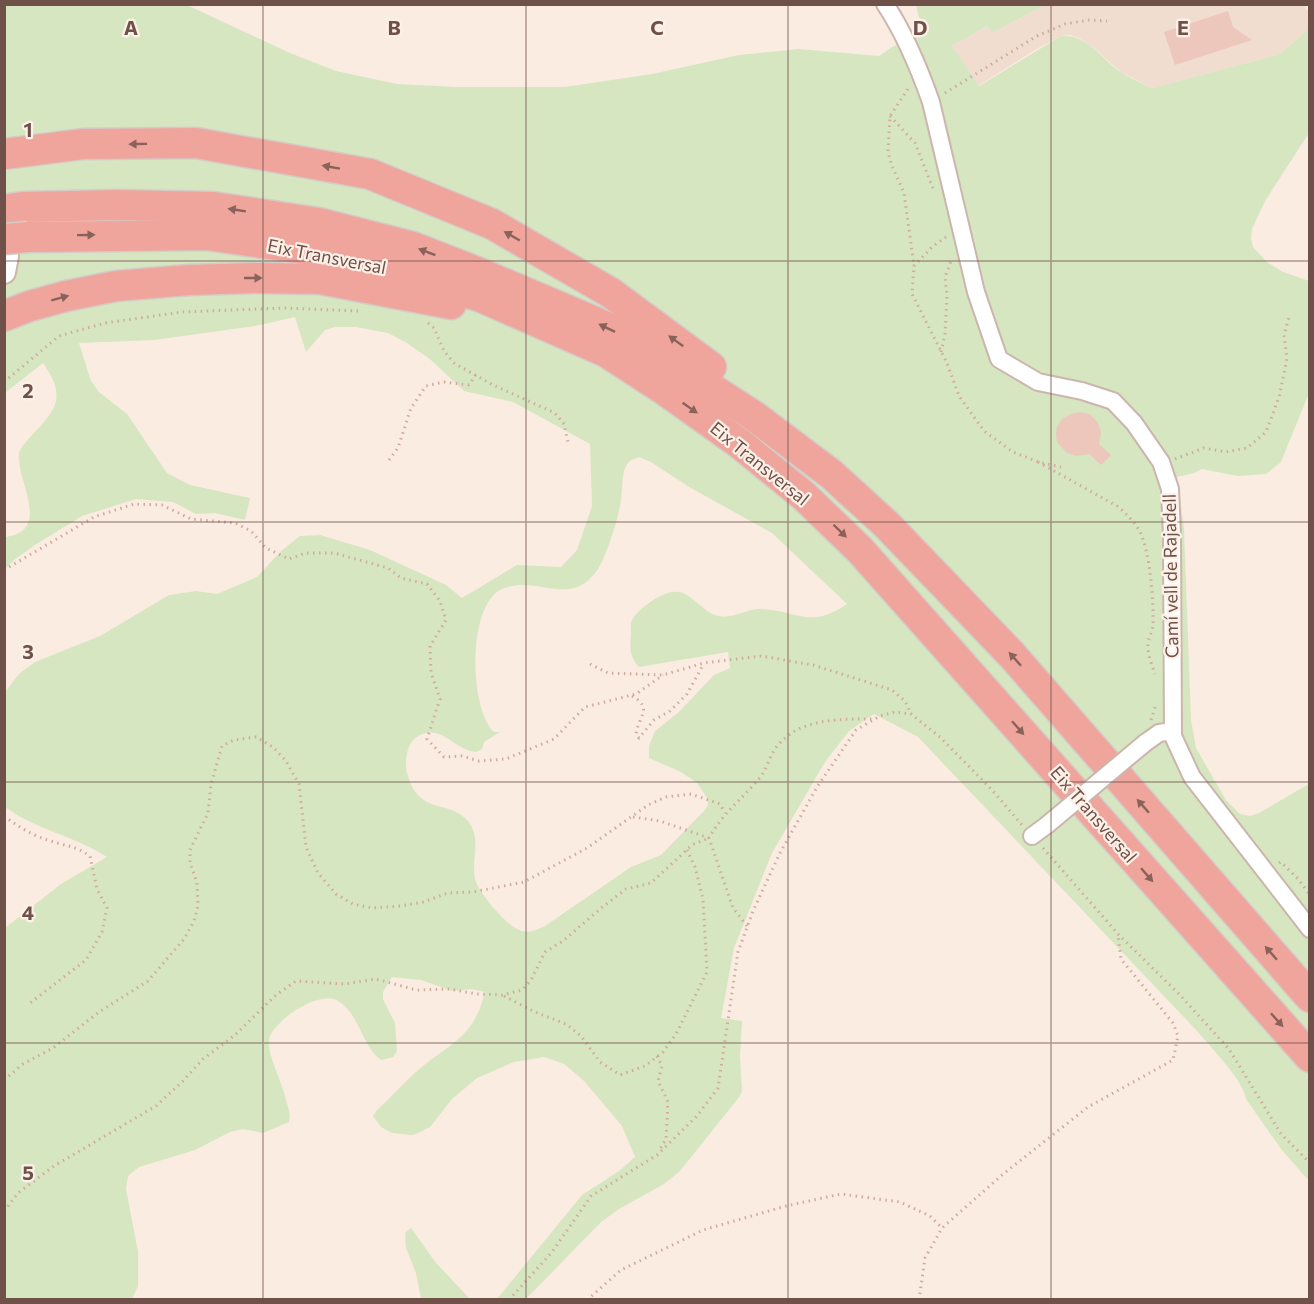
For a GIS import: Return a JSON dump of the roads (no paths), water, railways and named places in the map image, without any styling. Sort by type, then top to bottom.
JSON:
[{"type":"highway","points":[[4,154],[82,144],[196,143],[370,174],[492,224],[611,293],[781,419],[831,474]]},
{"type":"highway","name":"Eix Transversal","points":[[13,208],[118,205],[213,207],[319,223],[413,247],[477,272],[607,327],[680,368],[754,417],[831,474],[887,525],[1012,655],[1310,998]]},
{"type":"highway","name":"Eix Transversal","points":[[12,236],[207,235],[311,250],[392,269],[481,297],[606,352],[739,443],[804,496],[860,550],[1310,1057]]},
{"type":"highway","points":[[4,316],[66,296],[116,286],[189,280],[320,279],[501,315],[606,352]]},
{"type":"street","name":"Camí vell de Rajadell","points":[[885,4],[896,21],[920,72],[931,102],[951,231],[976,292],[999,360],[1038,382],[1082,391],[1113,401],[1134,423],[1161,462],[1170,489],[1172,536],[1166,732],[1173,736],[1192,777],[1310,929]]},
{"type":"street","points":[[4,272],[12,236]]},
{"type":"street","points":[[1032,836],[1145,743],[1166,732]]}]
